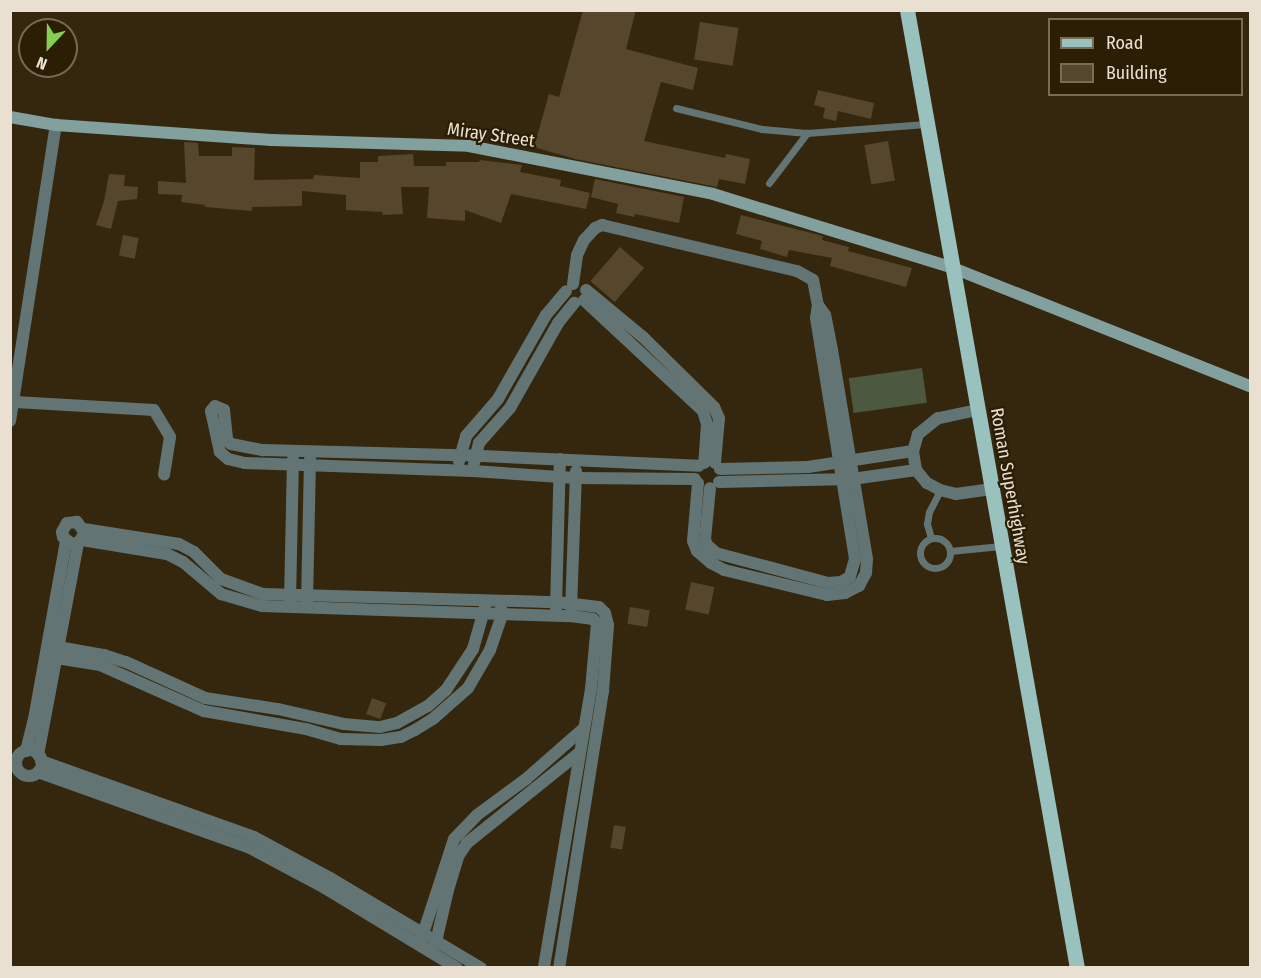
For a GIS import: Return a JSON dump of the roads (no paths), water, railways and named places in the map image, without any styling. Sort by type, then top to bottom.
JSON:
[{"type":"main road","name":"Roman Superhighway","points":[[907,10],[990,489],[1077,968]]},
{"type":"street","name":"Miray Street","points":[[10,117],[56,125],[271,140],[468,146],[712,194],[953,268],[1251,386]]},
{"type":"street","points":[[10,420],[15,402],[56,125]]},
{"type":"street","points":[[581,298],[569,301],[569,287],[577,255],[584,240],[595,228],[613,226],[797,271],[813,280],[818,305],[816,318],[827,350],[856,534],[867,559],[866,573],[859,585],[843,587],[827,595],[784,578],[724,570],[693,541],[696,481],[709,465]]},
{"type":"street","points":[[458,471],[466,436],[508,384],[546,315],[569,287],[583,286],[581,298],[558,323],[520,392],[479,443],[474,456],[473,471]]},
{"type":"street","points":[[581,298],[640,342],[713,417],[709,465],[714,485],[705,539],[706,554]]},
{"type":"street","points":[[15,402],[154,411],[170,437],[164,475]]},
{"type":"street","points":[[913,451],[792,468],[460,455],[294,452],[239,447],[231,444],[227,440],[224,410],[216,406],[213,408],[217,445],[220,452],[228,459],[245,463],[473,471],[575,478],[696,481],[714,485],[847,479],[916,470]]},
{"type":"street","points":[[489,410],[500,419]]},
{"type":"street","points":[[976,410],[938,418],[918,434],[913,451],[916,470],[927,483],[940,490],[956,494],[990,489]]},
{"type":"street","points":[[290,601],[294,452]]},
{"type":"street","points":[[307,601],[310,452]]},
{"type":"street","points":[[412,454],[412,470]]},
{"type":"street","points":[[886,454],[890,475]]},
{"type":"street","points":[[556,616],[560,459]]},
{"type":"street","points":[[571,616],[577,460]]},
{"type":"street","points":[[292,500],[309,501]]},
{"type":"street","points":[[558,516],[574,516]]},
{"type":"street","points":[[36,760],[34,719],[78,538],[120,539],[169,548],[183,562],[218,584],[290,601],[438,598],[556,602],[599,607],[605,613],[597,690],[555,888],[544,968]]},
{"type":"street","points":[[291,555],[308,555]]},
{"type":"street","points":[[557,561],[572,562]]},
{"type":"street","points":[[438,598],[438,612]]},
{"type":"street","points":[[57,653],[102,660],[154,673],[205,698],[344,724],[380,727],[397,723],[428,706],[446,690],[465,665],[484,614],[484,600]]},
{"type":"street","points":[[102,660],[204,711],[264,721],[341,739],[362,741],[401,737],[434,718],[456,700],[479,672],[501,615],[501,600]]},
{"type":"street","points":[[307,601],[438,612],[571,616],[593,619],[603,626]]},
{"type":"street","points":[[61,605],[57,653],[36,760],[28,776],[23,775],[13,761],[18,756],[36,760],[70,777],[252,843],[353,898],[435,947],[482,968]]},
{"type":"street","points":[[559,968],[571,892],[585,747],[584,728],[597,690]]},
{"type":"street","points":[[204,711],[205,698]]},
{"type":"street","points":[[428,706],[434,718]]},
{"type":"street","points":[[264,721],[265,708]]},
{"type":"street","points":[[397,723],[401,737]]},
{"type":"street","points":[[341,739],[344,724]]},
{"type":"street","points":[[530,784],[584,728]]},
{"type":"street","points":[[422,939],[454,853],[467,843],[499,807],[585,747]]},
{"type":"street","points":[[435,947],[454,853]]},
{"type":"street","points":[[555,888],[571,892]]},
{"type":"street","points":[[435,947],[457,968]]},
{"type":"lane","points":[[676,108],[762,129],[807,133],[926,124]]},
{"type":"lane","points":[[770,183],[807,133]]},
{"type":"lane","points":[[931,538],[927,524],[929,512],[940,490]]},
{"type":"lane","points":[[931,538],[943,540],[950,550],[950,557],[944,565],[928,566],[924,562],[921,551],[926,541],[931,538]]},
{"type":"lane","points":[[950,550],[1001,546]]}]
